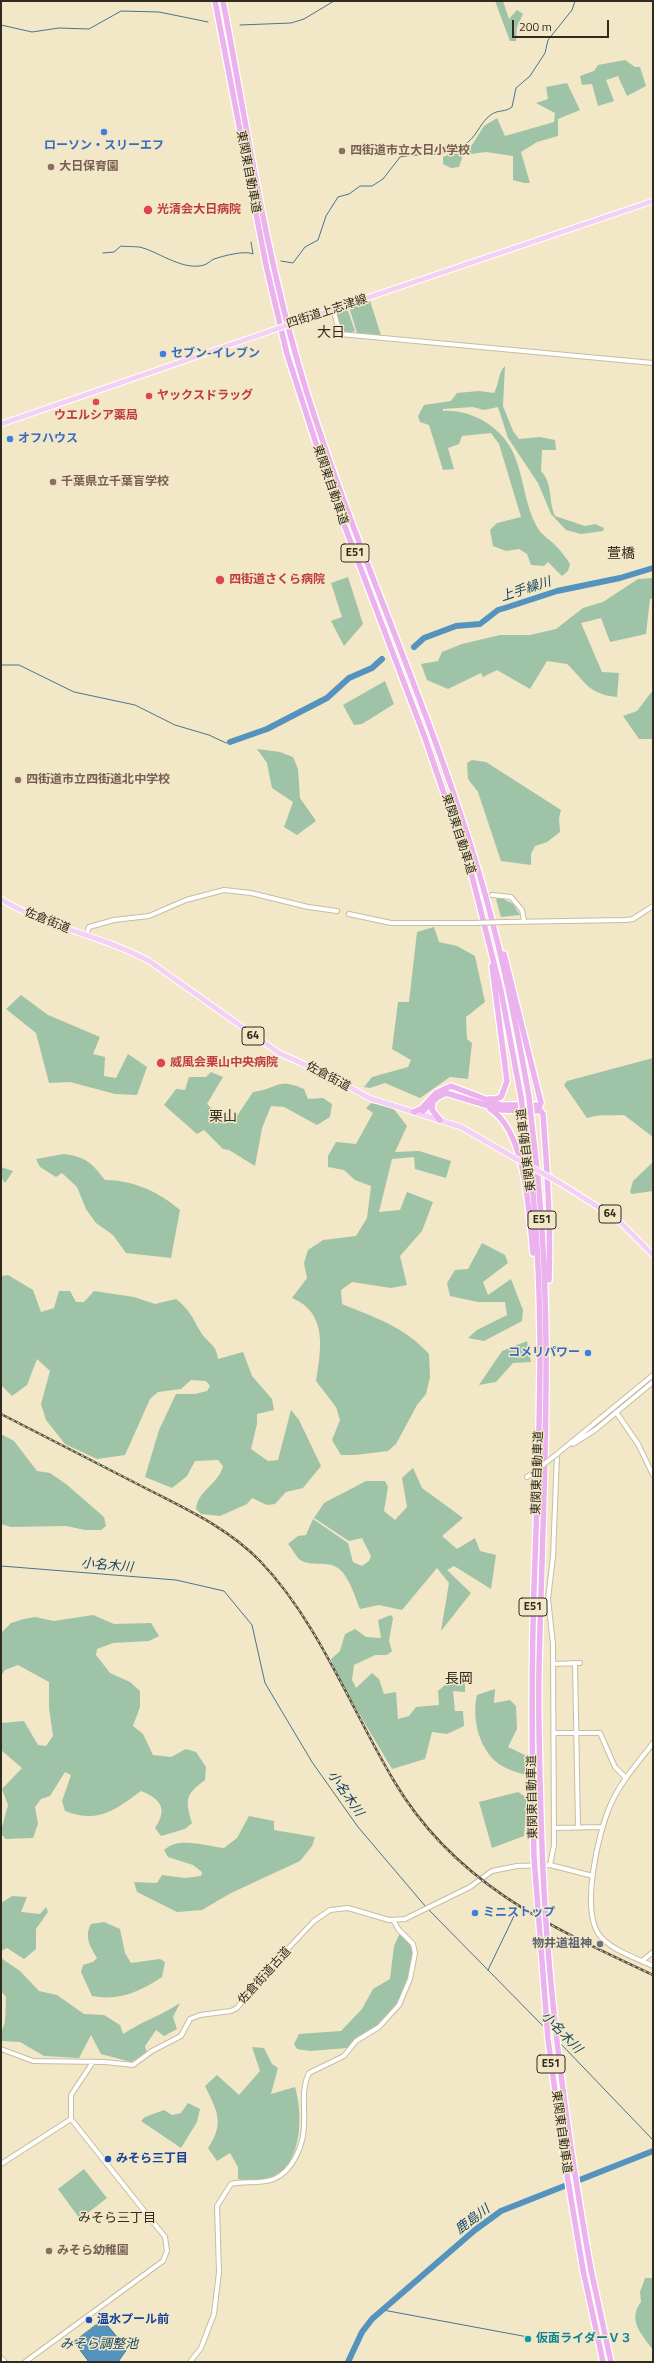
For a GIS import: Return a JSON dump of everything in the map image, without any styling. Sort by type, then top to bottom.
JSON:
[{"type":"highway","name":"東関東自動車道","points":[[215,1],[266,265],[289,360],[331,490],[443,788],[484,919],[501,991],[521,1097],[535,1219],[540,1356],[532,1672],[534,1857],[549,2047],[563,2151],[583,2270],[603,2362]]},
{"type":"highway","name":"東関東自動車道","points":[[224,1],[273,264],[304,384],[355,533],[451,785],[489,910],[509,990],[528,1097],[542,1218],[547,1314],[539,1670],[542,1847],[555,2032],[568,2131],[591,2270],[611,2362]]},
{"type":"highway","points":[[414,1112],[424,1109],[442,1095],[452,1094],[484,1105],[510,1111],[537,1111],[541,1103],[516,998],[489,910]]},
{"type":"highway","points":[[484,919],[507,1081],[501,1096],[495,1099],[485,1098]]},
{"type":"highway","points":[[424,1109],[436,1093],[452,1086],[508,1107],[536,1105],[543,1114],[550,1245],[547,1314]]},
{"type":"highway","points":[[433,1101],[432,1110],[440,1120]]},
{"type":"highway","points":[[484,1105],[506,1122],[518,1148],[530,1224],[539,1315]]},
{"type":"highway","points":[[424,1109],[427,1116]]},
{"type":"main road","name":"四街道上志津線","points":[[1,424],[259,334],[653,200]]},
{"type":"main road","name":"佐倉街道","points":[[1,899],[30,916],[130,951],[149,961],[280,1053],[330,1076],[363,1096],[414,1112],[424,1109]]},
{"type":"main road","name":"64","points":[[427,1116],[461,1128],[560,1183],[617,1219],[653,1255]]},
{"type":"street","points":[[333,309],[340,334],[653,363]]},
{"type":"street","points":[[86,936],[90,927],[118,919],[149,916],[186,900],[224,890],[247,892],[337,911]]},
{"type":"street","points":[[492,895],[511,897],[522,910],[524,922]]},
{"type":"street","points":[[349,914],[391,923],[625,920],[633,919],[653,906]]},
{"type":"street","points":[[527,1477],[653,1375]]},
{"type":"street","points":[[557,1454],[595,1430],[653,1382]]},
{"type":"street","points":[[614,1408],[638,1444],[653,1475]]},
{"type":"street","points":[[550,1865],[554,1845],[554,1644],[548,1599],[553,1556],[557,1454]]},
{"type":"street","points":[[574,1663],[578,1827]]},
{"type":"street","points":[[553,1664],[580,1663]]},
{"type":"street","points":[[553,1733],[600,1733],[615,1767],[626,1778]]},
{"type":"street","points":[[653,1743],[626,1778],[610,1806],[603,1827],[593,1876],[590,1905],[597,1932],[610,1946],[653,1966]]},
{"type":"street","points":[[554,1828],[603,1827]]},
{"type":"street","points":[[190,2362],[201,2348],[214,2314],[219,2272],[217,2218],[219,2201],[231,2184],[270,2181],[286,2171],[296,2157],[303,2137],[304,2096],[309,2073],[344,2056],[356,2041],[379,2027],[399,2005],[410,1979],[415,1948],[393,1920],[411,1917],[470,1887],[492,1871],[517,1866],[550,1865],[593,1876]]},
{"type":"street","name":"佐倉街道古道","points":[[1,2049],[33,2062],[93,2062],[133,2065],[152,2051],[181,2036],[190,2019],[200,2015],[231,2011],[237,2008],[264,1974],[314,1921],[330,1910],[348,1908],[393,1920]]},
{"type":"street","points":[[642,1961],[653,1952]]},
{"type":"street","points":[[25,2362],[163,2261],[167,2251],[166,2240],[161,2232],[71,2119],[71,2095],[93,2062]]},
{"type":"street","points":[[1,2164],[71,2119]]},
{"type":"street","points":[[1,2358],[5,2362]]},
{"type":"green space","points":[[495,1],[503,1],[509,19],[517,10],[523,14],[517,27],[516,41],[510,41]]},
{"type":"green space","points":[[625,60],[635,67],[640,67],[646,86],[627,96],[618,76],[606,80],[614,101],[598,106],[592,84],[582,85],[580,76],[594,71],[598,65]]},
{"type":"green space","points":[[567,83],[580,110],[558,119],[558,136],[537,142],[521,152],[530,183],[513,180],[513,156],[486,152],[463,155],[459,167],[451,168],[443,164],[443,157],[472,145],[484,126],[497,118],[505,136],[554,122],[555,113],[536,103],[548,99],[546,87]]},
{"type":"green space","points":[[370,301],[381,335],[357,333],[349,307]]},
{"type":"green space","points":[[347,308],[355,331],[349,333],[342,332],[336,311]]},
{"type":"green space","points":[[505,366],[503,406],[513,431],[519,439],[540,437],[555,440],[556,450],[542,450],[541,471],[549,486],[555,516],[585,526],[595,524],[604,528],[603,531],[581,534],[566,530],[551,514],[538,483],[508,438],[498,407],[484,410],[473,407],[443,409],[443,411],[465,413],[476,417],[486,422],[503,437],[515,457],[530,510],[537,527],[541,533],[555,544],[570,564],[568,571],[562,576],[548,562],[544,566],[531,565],[527,554],[519,549],[506,551],[493,546],[490,530],[497,523],[521,517],[499,444],[491,433],[462,436],[459,444],[448,448],[454,469],[443,470],[429,425],[420,422],[418,416],[424,405],[451,401],[457,393],[479,391],[494,393],[501,372]]},
{"type":"green space","points":[[348,577],[363,624],[344,646],[331,621],[342,617],[331,583]]},
{"type":"green space","points":[[653,578],[653,598],[650,599],[646,634],[610,642],[601,618],[581,623],[602,672],[619,673],[617,697],[593,690],[567,664],[547,661],[530,689],[497,670],[483,677],[481,673],[448,689],[427,680],[421,664],[438,661],[442,652],[462,644],[500,635],[530,635],[556,629],[583,608],[603,602],[638,579]]},
{"type":"green space","points":[[385,681],[394,704],[362,724],[354,725],[343,705]]},
{"type":"green space","points":[[653,690],[653,739],[639,739],[623,716],[637,711]]},
{"type":"green space","points":[[257,749],[280,752],[293,757],[298,769],[300,798],[316,821],[297,835],[284,827],[293,802],[272,788],[267,763]]},
{"type":"green space","points":[[472,760],[486,762],[561,810],[559,818],[560,832],[547,842],[535,846],[531,854],[531,865],[501,861],[478,792],[468,779],[467,763]]},
{"type":"green space","points":[[500,897],[513,904],[520,915],[501,917],[496,899]]},
{"type":"green space","points":[[434,927],[439,942],[457,946],[475,956],[485,1002],[466,1017],[467,1039],[472,1043],[468,1079],[450,1077],[420,1098],[385,1083],[370,1088],[364,1087],[372,1077],[408,1067],[411,1060],[392,1049],[398,1002],[409,1002],[417,932]]},
{"type":"green space","points":[[21,995],[48,1015],[100,1037],[93,1054],[105,1057],[104,1076],[116,1078],[128,1054],[147,1067],[137,1095],[115,1094],[70,1082],[49,1083],[36,1033],[6,1009]]},
{"type":"green space","points":[[653,1058],[653,1137],[624,1115],[587,1118],[564,1085],[567,1081]]},
{"type":"green space","points":[[211,1072],[223,1077],[207,1104],[219,1115],[235,1119],[253,1092],[278,1085],[288,1084],[304,1089],[308,1099],[323,1098],[332,1104],[330,1117],[317,1125],[284,1107],[271,1106],[262,1128],[255,1166],[229,1150],[223,1149],[204,1130],[197,1134],[164,1105],[176,1089],[185,1090],[189,1077],[206,1077]]},
{"type":"green space","points":[[371,1103],[393,1108],[407,1126],[395,1152],[419,1151],[451,1161],[446,1178],[415,1169],[414,1157],[392,1159],[379,1212],[400,1210],[407,1192],[433,1202],[422,1231],[400,1256],[407,1285],[391,1288],[352,1282],[341,1290],[342,1304],[377,1318],[399,1330],[420,1345],[429,1354],[430,1377],[426,1394],[417,1405],[396,1444],[388,1451],[341,1455],[332,1440],[340,1420],[336,1407],[316,1381],[320,1345],[317,1322],[312,1313],[304,1305],[292,1298],[307,1278],[304,1263],[308,1250],[323,1240],[356,1236],[367,1218],[371,1186],[355,1180],[344,1170],[328,1167],[328,1156],[336,1142],[356,1144],[373,1113],[366,1108]]},
{"type":"green space","points":[[64,1154],[78,1157],[88,1162],[105,1180],[126,1182],[145,1188],[180,1210],[171,1258],[126,1253],[113,1235],[96,1223],[86,1209],[77,1187],[62,1173],[56,1177],[40,1167],[36,1159]]},
{"type":"green space","points":[[653,1162],[653,1191],[632,1194],[630,1192],[633,1181]]},
{"type":"green space","points":[[1,1167],[13,1171],[5,1183],[1,1177]]},
{"type":"green space","points":[[482,1243],[505,1255],[508,1263],[483,1282],[488,1295],[511,1279],[523,1310],[522,1321],[484,1341],[468,1338],[477,1330],[507,1315],[505,1302],[478,1302],[450,1296],[447,1283],[455,1270],[468,1269]]},
{"type":"green space","points":[[8,1275],[33,1290],[41,1312],[54,1308],[59,1291],[70,1291],[76,1302],[84,1302],[94,1291],[134,1297],[155,1304],[176,1299],[189,1312],[202,1334],[214,1347],[218,1359],[243,1352],[252,1376],[272,1399],[274,1410],[257,1414],[257,1424],[251,1449],[268,1461],[278,1460],[291,1410],[299,1420],[321,1466],[303,1488],[286,1492],[275,1504],[267,1505],[252,1498],[247,1504],[220,1516],[201,1514],[196,1509],[200,1497],[220,1473],[223,1466],[218,1460],[195,1461],[187,1476],[172,1488],[145,1477],[159,1430],[176,1394],[195,1394],[207,1391],[210,1386],[206,1381],[191,1380],[181,1389],[158,1392],[150,1399],[125,1455],[97,1459],[65,1444],[46,1420],[41,1404],[50,1371],[37,1359],[27,1385],[12,1396],[1,1385],[1,1276]]},
{"type":"green space","points":[[527,1341],[531,1362],[513,1363],[496,1382],[479,1385],[502,1351]]},
{"type":"green space","points":[[1,1434],[14,1441],[37,1471],[50,1473],[66,1484],[104,1517],[106,1526],[101,1530],[85,1530],[66,1526],[11,1527],[1,1524]]},
{"type":"green space","points":[[413,1468],[422,1488],[463,1518],[442,1536],[457,1549],[475,1538],[480,1551],[496,1555],[491,1589],[454,1566],[447,1570],[471,1593],[441,1631],[449,1583],[437,1568],[402,1610],[379,1605],[360,1609],[348,1581],[338,1568],[329,1564],[304,1562],[299,1559],[288,1544],[298,1536],[306,1535],[313,1519],[348,1543],[353,1562],[362,1566],[369,1561],[371,1556],[362,1538],[349,1541],[314,1518],[324,1503],[366,1481],[385,1481],[388,1487],[384,1511],[395,1520],[407,1507],[402,1478]]},
{"type":"green space","points":[[93,1615],[114,1624],[151,1623],[159,1636],[149,1641],[113,1643],[97,1649],[96,1655],[110,1673],[130,1682],[140,1691],[140,1707],[133,1726],[143,1734],[153,1755],[171,1757],[186,1749],[196,1752],[206,1767],[205,1780],[198,1785],[188,1798],[188,1808],[192,1823],[185,1829],[161,1836],[155,1828],[161,1815],[162,1810],[160,1805],[153,1797],[141,1791],[123,1804],[106,1813],[87,1816],[77,1815],[65,1811],[62,1801],[71,1775],[65,1772],[50,1796],[41,1799],[35,1807],[38,1824],[33,1838],[6,1839],[1,1834],[1,1831],[8,1805],[2,1789],[22,1768],[1,1750],[1,1723],[24,1721],[38,1745],[46,1746],[53,1736],[49,1708],[49,1682],[18,1665],[5,1670],[1,1676],[1,1633],[11,1623],[24,1619],[35,1617],[54,1621]]},
{"type":"green space","points":[[391,1615],[393,1618],[389,1641],[392,1651],[387,1655],[375,1655],[354,1665],[352,1680],[356,1688],[372,1673],[379,1679],[384,1694],[396,1692],[398,1719],[409,1716],[416,1707],[439,1705],[438,1691],[453,1678],[465,1676],[465,1692],[453,1691],[455,1711],[463,1711],[464,1726],[447,1734],[432,1732],[425,1759],[392,1769],[337,1676],[331,1659],[340,1651],[345,1634],[355,1629],[366,1637],[381,1638],[378,1620]]},
{"type":"green space","points":[[495,1689],[494,1703],[510,1700],[516,1706],[517,1729],[508,1747],[529,1757],[526,1775],[508,1769],[494,1760],[488,1753],[479,1735],[475,1714],[477,1695]]},
{"type":"green space","points":[[518,1792],[527,1798],[524,1836],[492,1848],[479,1802]]},
{"type":"green space","points":[[249,1816],[274,1821],[274,1830],[315,1837],[312,1846],[300,1861],[231,1893],[202,1910],[177,1912],[137,1892],[134,1882],[157,1883],[162,1875],[185,1878],[201,1876],[202,1872],[193,1865],[168,1857],[164,1850],[170,1846],[185,1843],[224,1848],[237,1838]]},
{"type":"green space","points":[[12,1896],[27,1897],[21,1912],[40,1914],[46,1907],[48,1912],[36,1929],[36,1949],[24,1959],[7,1948],[1,1951],[1,1903]]},
{"type":"green space","points":[[104,1922],[120,1929],[125,1953],[131,1963],[160,1959],[165,1962],[162,1977],[137,1991],[128,1994],[111,1997],[92,1996],[81,1972],[83,1965],[93,1962],[97,1958],[90,1945],[88,1937],[91,1924]]},
{"type":"green space","points":[[407,1934],[414,1945],[413,1954],[408,1983],[398,2006],[382,2022],[360,2036],[347,2048],[310,2051],[297,2049],[294,2044],[299,2034],[341,2031],[362,2009],[373,1989],[390,1979],[394,1946],[399,1935]]},
{"type":"green space","points":[[1,1958],[20,1971],[39,1991],[57,1995],[84,2014],[104,2015],[120,2025],[123,2034],[180,2003],[173,2017],[177,2029],[164,2036],[156,2030],[145,2046],[147,2053],[131,2062],[101,2054],[91,2035],[79,2058],[44,2056],[20,2042],[1,2041],[1,2033],[5,2022],[6,1997],[1,1991]]},
{"type":"green space","points":[[252,2047],[264,2048],[272,2064],[278,2068],[271,2094],[295,2087],[299,2121],[298,2139],[293,2155],[285,2168],[273,2177],[258,2181],[238,2179],[238,2167],[230,2153],[217,2161],[208,2148],[218,2124],[216,2110],[205,2086],[217,2075],[239,2095],[260,2071]]},
{"type":"green space","points":[[188,2103],[200,2109],[197,2122],[181,2148],[141,2121],[145,2117],[164,2110],[172,2115],[181,2113]]},
{"type":"green space","points":[[84,2169],[107,2198],[80,2219],[58,2189]]},
{"type":"green space","points":[[645,2278],[652,2278],[653,2281],[653,2350],[641,2333],[635,2315],[641,2302],[640,2292]]},
{"type":"water","name":"みそら調整池","points":[[103,2320],[127,2349],[118,2362],[89,2362],[74,2342]]},
{"type":"waterway","points":[[240,25],[291,23],[304,19],[334,1]]},
{"type":"waterway","points":[[281,261],[293,263],[305,247],[318,240],[326,216],[338,197],[349,194],[360,186],[372,186],[383,179],[400,157],[443,153],[460,147],[471,139],[488,117],[494,113],[507,110],[512,107],[516,88],[530,76],[545,53],[548,40],[572,10],[575,1]]},
{"type":"waterway","points":[[1,25],[32,32],[59,28],[89,29],[121,11],[159,12],[208,22]]},
{"type":"waterway","points":[[103,253],[114,252],[121,246],[138,247],[150,250],[180,264],[196,266],[228,255],[240,253],[253,254],[251,242]]},
{"type":"waterway","name":"上手繰川","points":[[414,647],[424,638],[456,626],[480,624],[498,610],[557,591],[620,578],[653,568]]},
{"type":"waterway","name":"上手繰川","points":[[230,742],[267,729],[327,698],[349,678],[372,668],[382,659]]},
{"type":"waterway","points":[[1,665],[19,665],[74,692],[135,705],[175,725],[209,735],[226,743],[230,742]]},
{"type":"waterway","name":"小名木川","points":[[1,1566],[176,1580],[224,1591],[252,1625],[265,1683],[312,1762],[358,1827],[426,1907]]},
{"type":"waterway","name":"小名木川","points":[[428,1909],[545,2028]]},
{"type":"waterway","points":[[488,1970],[514,1916]]},
{"type":"waterway","name":"小名木川","points":[[560,2043],[653,2140]]},
{"type":"waterway","name":"鹿島川","points":[[348,2362],[362,2332],[372,2319],[475,2230],[501,2211],[653,2151]]},
{"type":"waterway","points":[[383,2310],[528,2337]]},
{"type":"railway","points":[[1,1414],[194,1514],[222,1530],[248,1550],[281,1585],[317,1638],[394,1781],[418,1817],[445,1848],[475,1875],[507,1898],[578,1939],[653,1975]]},
{"type":"place","name":"ローソン・スリーエフ","points":[[104,132]]},
{"type":"place","name":"四街道市立大日小学校","points":[[342,151]]},
{"type":"place","name":"大日保育園","points":[[51,167]]},
{"type":"place","name":"光清会大日病院","points":[[148,210]]},
{"type":"place","name":"セブン-イレブン","points":[[163,354]]},
{"type":"place","name":"ヤックスドラッグ","points":[[149,396]]},
{"type":"place","name":"ウエルシア薬局","points":[[96,402]]},
{"type":"place","name":"オフハウス","points":[[10,439]]},
{"type":"place","name":"千葉県立千葉盲学校","points":[[53,482]]},
{"type":"place","name":"四街道さくら病院","points":[[220,580]]},
{"type":"place","name":"四街道市立四街道北中学校","points":[[18,780]]},
{"type":"place","name":"威風会栗山中央病院","points":[[161,1063]]},
{"type":"place","name":"コメリパワー","points":[[588,1353]]},
{"type":"place","name":"ミニストップ","points":[[475,1913]]},
{"type":"place","name":"物井道祖神","points":[[600,1944]]},
{"type":"place","name":"みそら三丁目","points":[[108,2159]]},
{"type":"place","name":"みそら幼稚園","points":[[49,2251]]},
{"type":"place","name":"温水プール前","points":[[89,2320]]},
{"type":"place","name":"仮面ライダーＶ３","points":[[528,2339]]},
{"type":"district","name":"大日","points":[[331,334]]},
{"type":"district","name":"萱橋","points":[[621,555]]},
{"type":"district","name":"栗山","points":[[223,1118]]},
{"type":"district","name":"長岡","points":[[459,1680]]},
{"type":"district","name":"みそら三丁目","points":[[117,2219]]}]
